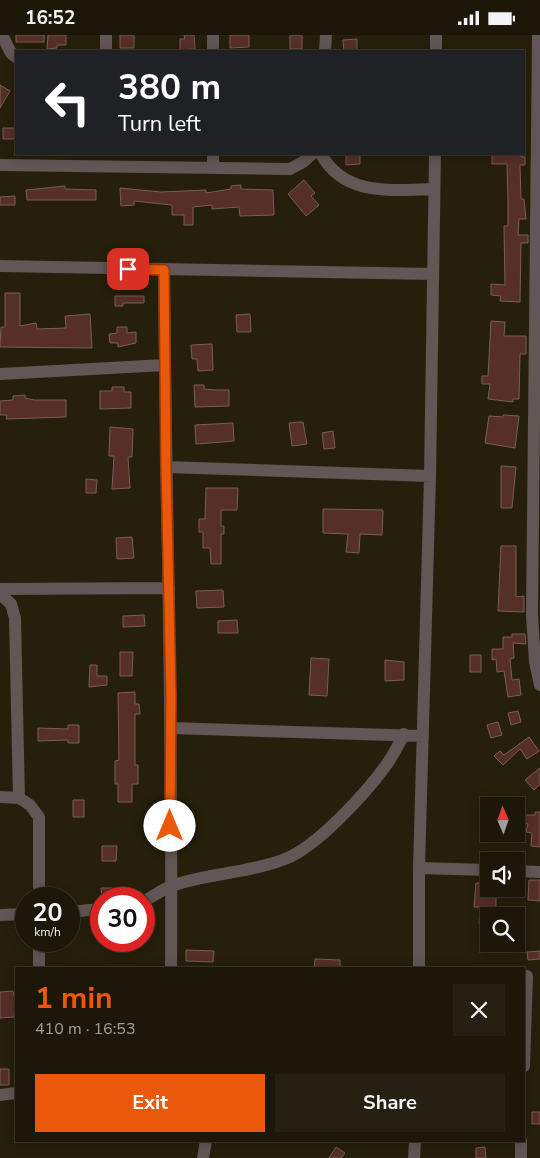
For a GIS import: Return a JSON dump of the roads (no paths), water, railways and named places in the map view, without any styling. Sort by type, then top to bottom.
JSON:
[{"type":"street","points":[[2,35],[11,53],[15,56]]},
{"type":"street","points":[[106,35],[106,50]]},
{"type":"street","points":[[213,35],[213,50]]},
{"type":"street","points":[[326,35],[326,50]]},
{"type":"street","points":[[436,35],[436,50]]},
{"type":"street","points":[[538,35],[537,558],[533,624],[535,662],[540,685]]},
{"type":"street","points":[[213,155],[213,168]]},
{"type":"street","points":[[0,165],[106,160],[213,168],[290,169],[311,155]]},
{"type":"street","points":[[322,155],[333,172],[360,186],[434,189]]},
{"type":"street","points":[[419,967],[419,868],[430,476],[435,155]]},
{"type":"street","points":[[0,266],[433,274]]},
{"type":"street","points":[[164,270],[171,728],[171,967]]},
{"type":"street","points":[[0,374],[165,365]]},
{"type":"street","points":[[166,467],[430,476]]},
{"type":"street","points":[[0,589],[169,588]]},
{"type":"street","points":[[0,593],[11,604],[15,618],[19,798]]},
{"type":"street","points":[[171,728],[423,736]]},
{"type":"street","points":[[155,895],[172,885],[242,872],[288,858],[298,852],[330,828],[368,786],[387,764],[404,734]]},
{"type":"street","points":[[0,797],[19,798],[30,805],[39,817],[39,887]]},
{"type":"street","points":[[419,868],[480,870]]},
{"type":"street","points":[[525,871],[540,872]]},
{"type":"street","points":[[0,915],[15,914]]},
{"type":"street","points":[[39,952],[39,967]]},
{"type":"street","points":[[525,976],[540,976]]},
{"type":"street","points":[[0,1095],[15,1093]]},
{"type":"street","points":[[203,1158],[206,1142]]},
{"type":"street","points":[[414,1158],[415,1142]]},
{"type":"street","points":[[521,1142],[521,1158]]}]
